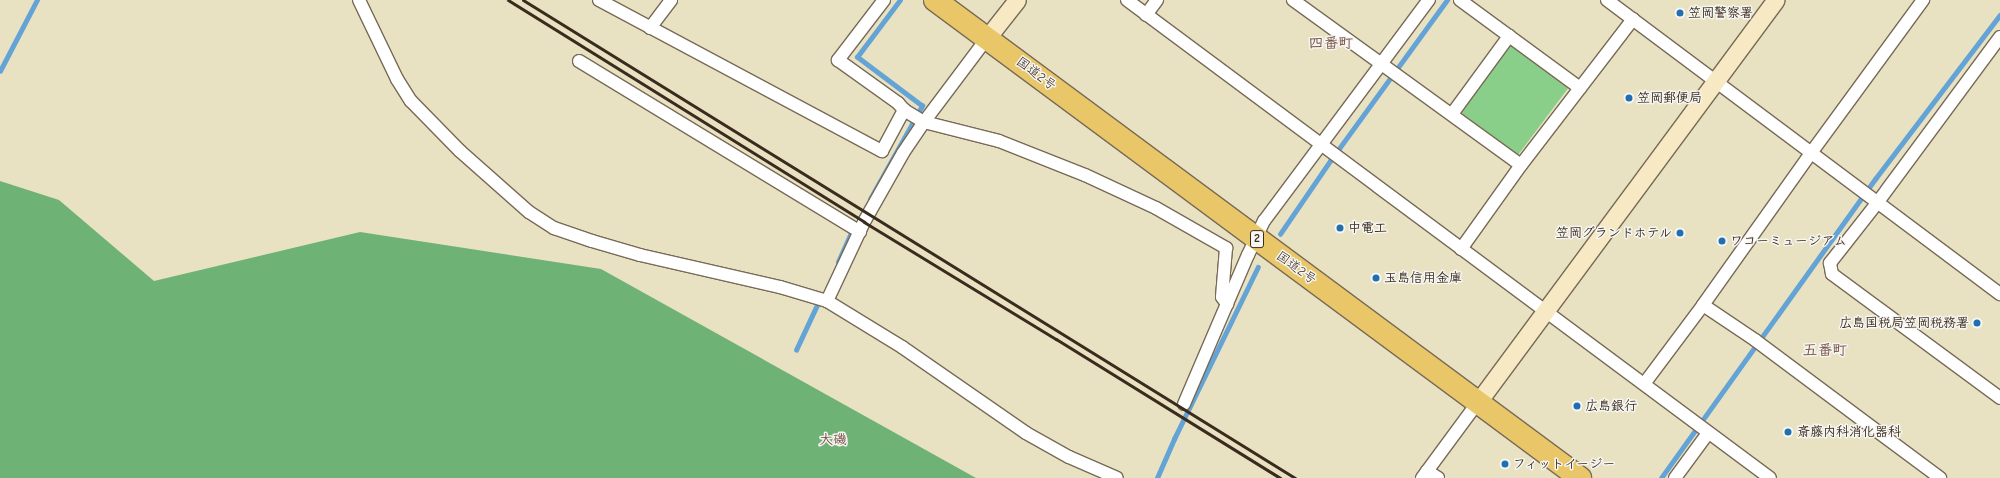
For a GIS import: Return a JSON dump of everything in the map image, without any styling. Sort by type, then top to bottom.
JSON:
[{"type":"highway","name":"国道2号","points":[[935,0],[1580,478]]},
{"type":"street","points":[[359,0],[397,79],[411,101],[460,151],[530,212],[554,228],[640,255],[780,287],[827,301],[902,347],[1026,433],[1069,457],[1117,478]]},
{"type":"street","points":[[599,0],[882,151],[987,38],[1017,0]]},
{"type":"street","points":[[650,28],[670,0]]},
{"type":"street","points":[[884,0],[838,60],[914,116],[999,141],[1085,175],[1156,208],[1226,248],[1222,297],[1227,304]]},
{"type":"street","points":[[1126,0],[1770,478]]},
{"type":"street","points":[[1146,15],[1157,0]]},
{"type":"street","points":[[1294,0],[1400,79],[1452,114],[1521,165]]},
{"type":"street","points":[[1184,404],[1264,221],[1386,68],[1430,0]]},
{"type":"street","points":[[1460,0],[1580,88]]},
{"type":"street","points":[[1607,0],[2000,294]]},
{"type":"street","points":[[1438,478],[1424,474],[1546,313],[1774,0]]},
{"type":"street","points":[[1644,384],[1704,305],[1811,153],[1923,0]]},
{"type":"street","points":[[1462,248],[1521,165],[1633,19]]},
{"type":"street","points":[[1452,114],[1509,36]]},
{"type":"street","points":[[2000,37],[1869,196],[1830,263],[1832,274],[2000,398]]},
{"type":"street","points":[[579,61],[855,229]]},
{"type":"street","points":[[827,301],[855,229],[903,153],[914,116]]},
{"type":"street","points":[[1704,305],[1758,342],[1940,478]]},
{"type":"street","points":[[1675,478],[1701,427]]},
{"type":"green space","points":[[1509,45],[1516,46],[1566,83],[1569,87],[1518,155],[1460,112]]},
{"type":"green space","points":[[0,181],[59,200],[154,281],[360,232],[601,269],[976,478],[0,478]]},
{"type":"waterway","points":[[0,71],[37,0]]},
{"type":"waterway","points":[[870,199],[922,106],[857,57],[900,0]]},
{"type":"waterway","points":[[1280,234],[1330,161],[1447,0]]},
{"type":"waterway","points":[[1661,478],[1875,179],[2000,15]]},
{"type":"waterway","points":[[838,262],[853,229]]},
{"type":"waterway","points":[[1157,478],[1174,439],[1258,267]]},
{"type":"waterway","points":[[796,350],[817,305]]},
{"type":"railway","points":[[508,0],[864,222],[1280,478]]},
{"type":"railway","points":[[523,0],[1295,478]]},
{"type":"place","name":"笠岡警察署","points":[[1680,13]]},
{"type":"place","name":"笠岡郵便局","points":[[1629,98]]},
{"type":"place","name":"中電工","points":[[1340,228]]},
{"type":"place","name":"笠岡グランドホテル","points":[[1680,233]]},
{"type":"place","name":"ワコーミュージアム","points":[[1722,241]]},
{"type":"place","name":"玉島信用金庫","points":[[1376,278]]},
{"type":"place","name":"広島国税局笠岡税務署","points":[[1977,323]]},
{"type":"place","name":"広島銀行","points":[[1577,406]]},
{"type":"place","name":"斎藤内科消化器科","points":[[1788,432]]},
{"type":"place","name":"フィットイージー","points":[[1505,464]]},
{"type":"district","name":"四番町","points":[[1331,44]]},
{"type":"district","name":"五番町","points":[[1825,351]]},
{"type":"district","name":"大磯","points":[[833,440]]}]
